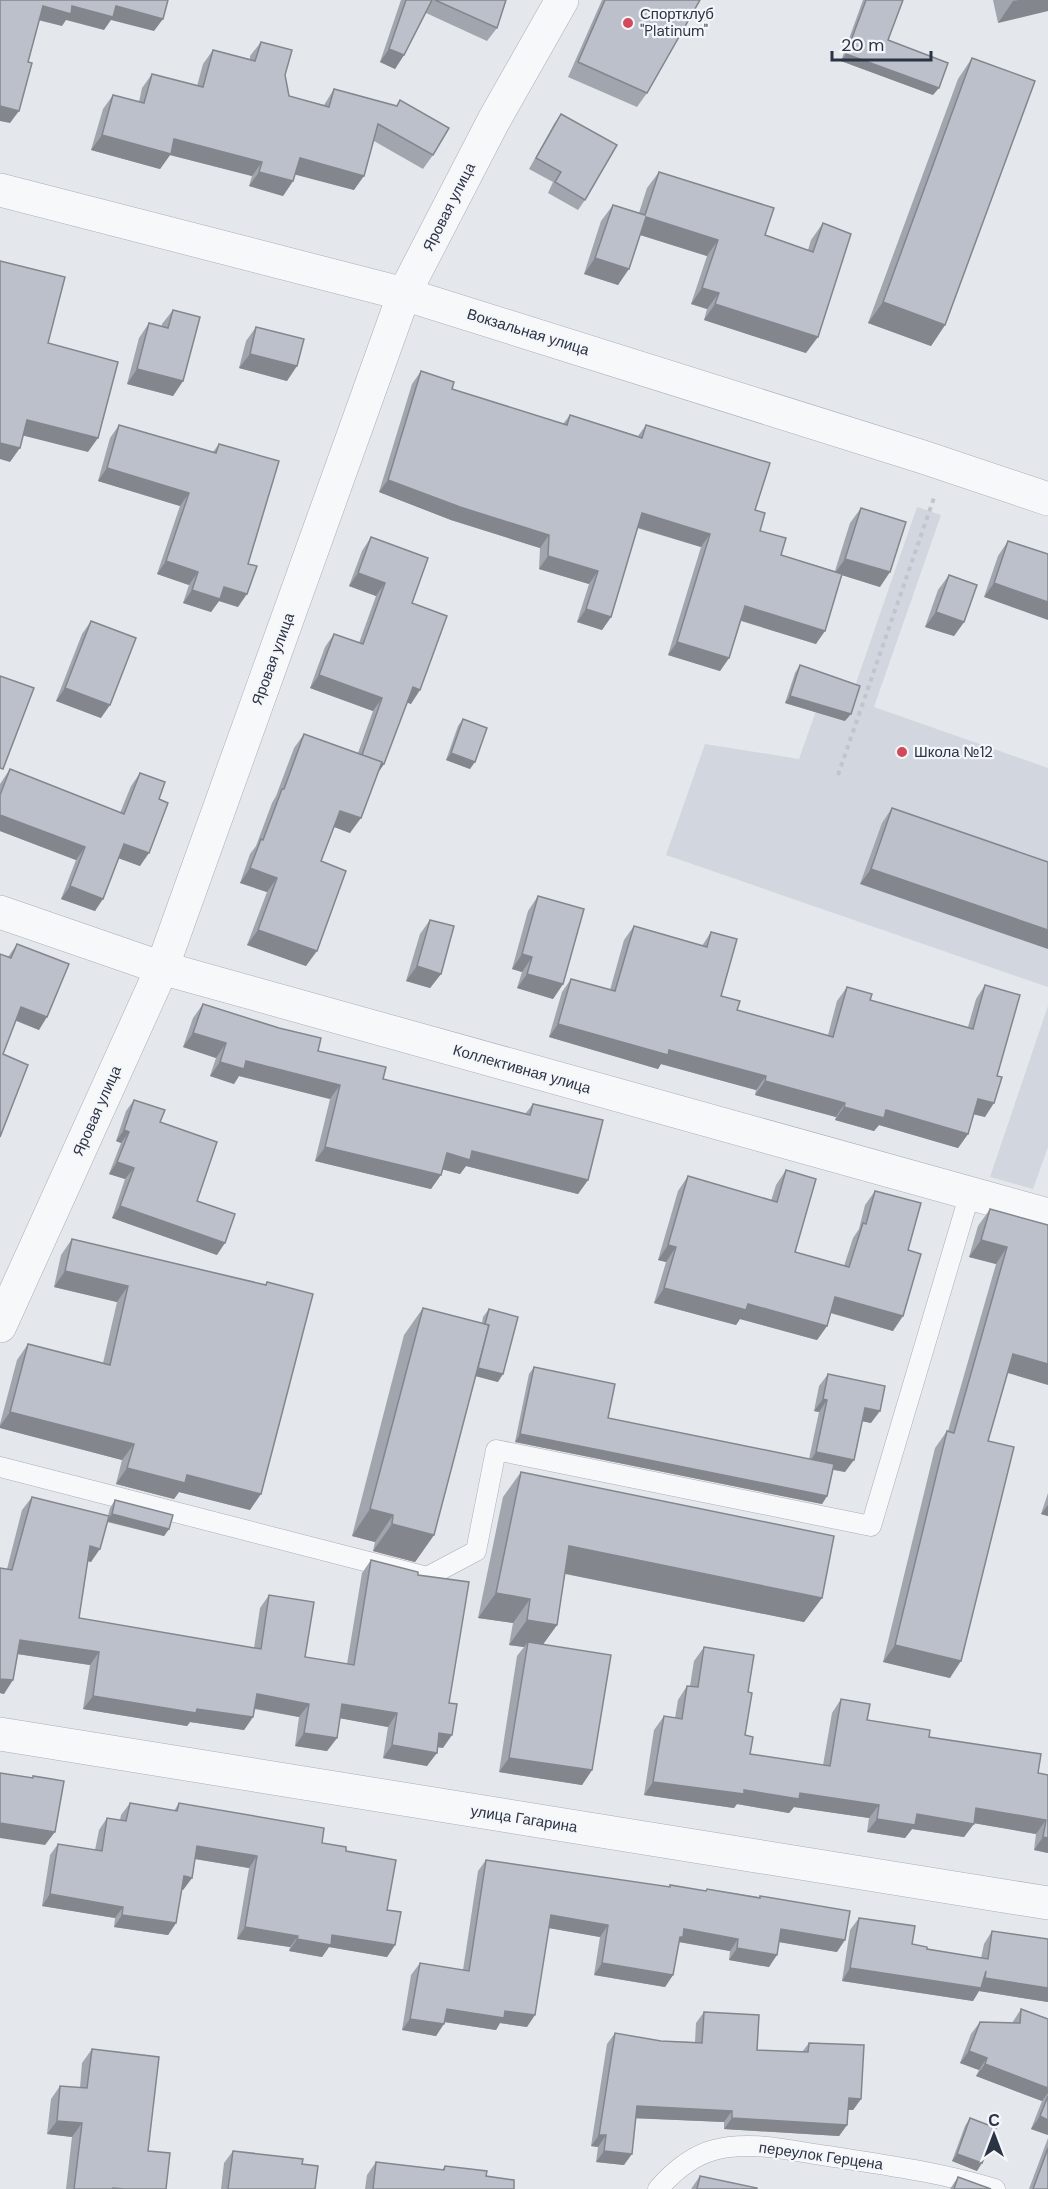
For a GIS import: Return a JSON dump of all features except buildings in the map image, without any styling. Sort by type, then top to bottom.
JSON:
[{"type":"street","name":"Яровая улица","points":[[0,1326],[162,968],[404,294],[494,120],[562,0]]},
{"type":"street","name":"Вокзальная улица","points":[[0,190],[404,294],[946,464],[1048,499]]},
{"type":"street","name":"Коллективная улица","points":[[0,912],[162,968],[1048,1215]]},
{"type":"street","name":"улица Гагарина","points":[[0,1734],[1048,1903]]},
{"type":"lane","points":[[0,1467],[427,1577],[476,1551],[496,1450],[871,1526],[970,1193]]},
{"type":"lane","name":"переулок Герцена","points":[[658,2189],[671,2174],[691,2160],[712,2150],[751,2147],[786,2150],[925,2171],[995,2189]]},
{"type":"path","points":[[838,775],[946,464]]},
{"type":"shaded area","name":"Школа №12","points":[[917,507],[941,515],[874,707],[1048,768],[1048,987],[666,855],[705,744],[799,759],[828,677],[855,686]]},
{"type":"shaded area","points":[[1048,1006],[1048,1147],[1033,1189],[990,1177]]},
{"type":"place","name":"Спортклуб \"Platinum\"","points":[[628,23]]},
{"type":"place","name":"Школа №12","points":[[902,752]]}]
